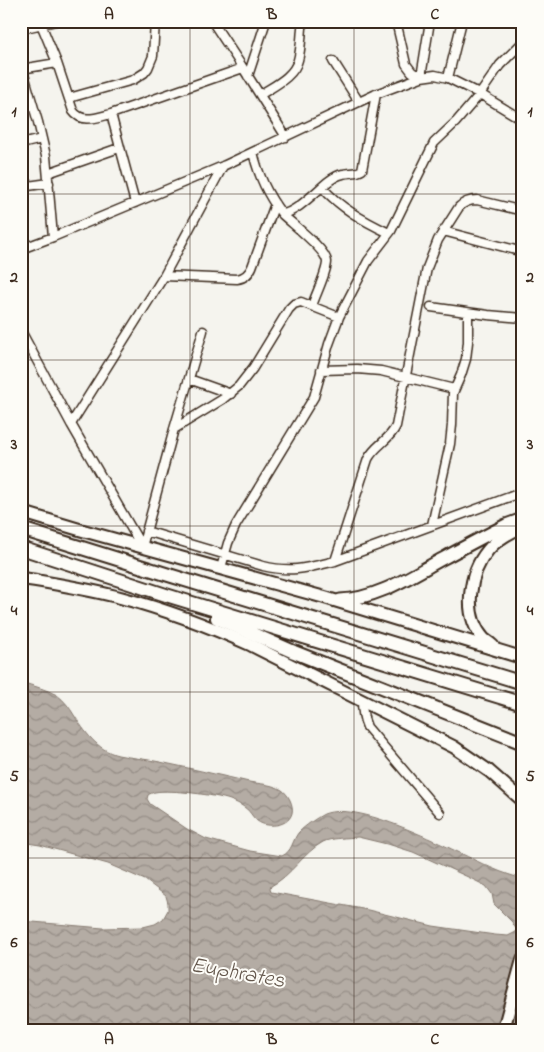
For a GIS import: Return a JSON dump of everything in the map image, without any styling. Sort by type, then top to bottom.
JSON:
[{"type":"highway","points":[[21,529],[523,683]]},
{"type":"highway","points":[[21,548],[166,595],[523,704]]},
{"type":"highway","points":[[166,595],[172,576]]},
{"type":"highway","points":[[166,595],[294,652],[523,743]]},
{"type":"main road","points":[[21,512],[324,597],[523,658]]},
{"type":"main road","points":[[324,597],[339,600],[352,599],[378,591],[404,580],[506,525],[523,520]]},
{"type":"main road","points":[[499,650],[484,639],[476,627],[470,596],[472,579],[479,563],[489,548],[502,537],[523,526]]},
{"type":"main road","points":[[21,578],[122,598],[188,618],[251,645],[466,754],[489,771],[523,801]]},
{"type":"main road","points":[[503,1031],[523,958]]},
{"type":"street","points":[[21,29],[56,21]]},
{"type":"street","points":[[68,98],[133,80],[144,73],[153,56],[155,21]]},
{"type":"street","points":[[212,21],[286,136]]},
{"type":"street","points":[[248,76],[266,21]]},
{"type":"street","points":[[396,21],[406,64],[412,72],[421,77]]},
{"type":"street","points":[[421,77],[430,21]]},
{"type":"street","points":[[448,78],[462,21]]},
{"type":"street","points":[[41,24],[57,63],[68,98],[75,113],[80,118],[89,119],[111,114],[243,68]]},
{"type":"street","points":[[260,95],[294,69],[298,61],[302,28]]},
{"type":"street","points":[[221,568],[236,525],[311,402],[339,317],[368,261],[389,233],[434,144],[480,94],[500,65],[523,42]]},
{"type":"street","points":[[333,61],[359,102]]},
{"type":"street","points":[[53,237],[48,173],[42,139],[22,69],[57,63]]},
{"type":"street","points":[[21,249],[223,166],[376,94],[421,77],[435,75],[448,78],[480,94],[523,120]]},
{"type":"street","points":[[282,214],[290,213],[337,176],[357,173],[362,170],[376,94]]},
{"type":"street","points":[[111,114],[134,203]]},
{"type":"street","points":[[21,144],[42,139]]},
{"type":"street","points":[[48,173],[119,148]]},
{"type":"street","points":[[253,152],[262,181],[275,204],[282,214],[320,248],[326,257],[326,267],[312,306]]},
{"type":"street","points":[[71,424],[164,276],[223,166]]},
{"type":"street","points":[[21,187],[49,183]]},
{"type":"street","points":[[322,187],[347,210],[389,233]]},
{"type":"street","points":[[334,561],[368,458],[373,450],[389,437],[395,429],[427,268],[433,249],[462,204],[469,201],[480,201],[523,211]]},
{"type":"street","points":[[164,276],[237,279],[245,277],[252,267],[275,204]]},
{"type":"street","points":[[443,231],[523,252]]},
{"type":"street","points":[[174,429],[231,394],[247,377],[291,306],[301,302],[339,317]]},
{"type":"street","points":[[431,307],[523,318]]},
{"type":"street","points":[[432,525],[450,444],[452,398],[466,359],[468,312]]},
{"type":"street","points":[[21,331],[71,424],[142,547]]},
{"type":"street","points":[[142,547],[203,331]]},
{"type":"street","points":[[321,370],[369,369],[406,376],[454,389]]},
{"type":"street","points":[[190,379],[231,394]]},
{"type":"street","points":[[146,531],[263,566],[283,570],[302,569],[334,561],[523,492]]},
{"type":"street","points":[[362,700],[363,719],[367,727],[440,813]]},
{"type":"water","name":"Euphrates","points":[[21,682],[60,697],[92,740],[111,753],[270,785],[282,790],[290,800],[292,813],[288,820],[284,823],[271,825],[260,823],[247,809],[223,798],[171,791],[154,792],[148,795],[147,799],[150,804],[187,829],[206,839],[250,851],[282,856],[286,854],[299,832],[307,825],[324,814],[340,811],[361,814],[409,830],[497,870],[523,879],[523,1031],[21,1031],[21,921],[103,928],[143,927],[155,924],[163,919],[168,910],[168,903],[166,896],[145,880],[108,864],[40,845],[21,842]],"holes":[[[358,837],[413,852],[486,886],[492,894],[494,904],[512,922],[516,932],[508,936],[433,926],[368,910],[271,892],[271,886],[323,842]]]}]
